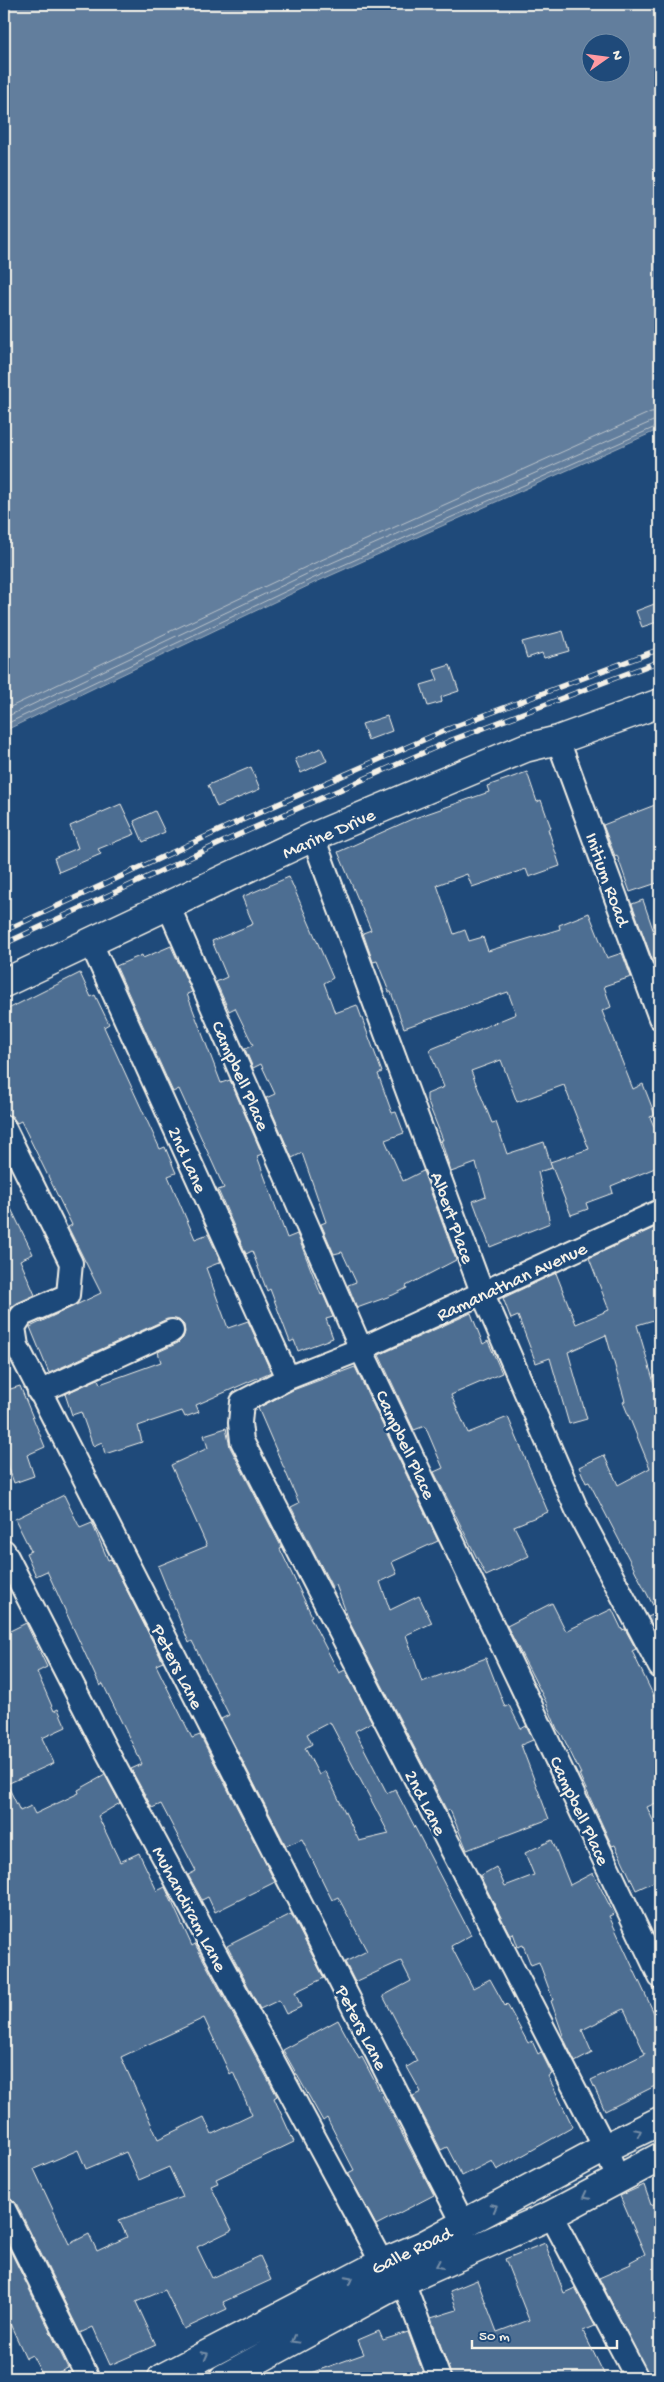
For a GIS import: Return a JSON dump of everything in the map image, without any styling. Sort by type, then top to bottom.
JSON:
[{"type":"main road","name":"Marine Drive","points":[[4,983],[313,837],[525,748],[558,740],[660,703]]},
{"type":"main road","name":"Galle Road","points":[[162,2378],[382,2263],[424,2245],[605,2148],[660,2121]]},
{"type":"main road","name":"Galle Road","points":[[224,2378],[258,2371],[403,2281],[550,2214],[660,2157]]},
{"type":"street","name":"Initium Road","points":[[558,740],[660,1018]]},
{"type":"street","name":"Albert Place","points":[[313,837],[482,1292],[577,1510],[660,1667]]},
{"type":"street","name":"Campbell Place","points":[[168,905],[361,1349],[660,1977]]},
{"type":"street","name":"2nd Lane","points":[[90,941],[288,1378]]},
{"type":"street","name":"Peters Lane","points":[[4,1128],[71,1263],[68,1295],[22,1315],[14,1327],[17,1346],[463,2223]]},
{"type":"street","name":"Ramanathan Avenue","points":[[240,1423],[242,1402],[288,1378],[361,1349],[660,1211]]},
{"type":"street","points":[[39,1392],[172,1331]]},
{"type":"street","name":"2nd Lane","points":[[240,1423],[242,1441],[605,2148],[618,2179]]},
{"type":"street","name":"Muhandiram Lane","points":[[4,1551],[106,1750],[382,2263]]},
{"type":"street","points":[[4,2209],[88,2378]]},
{"type":"street","points":[[550,2214],[637,2378]]},
{"type":"street","points":[[403,2281],[439,2378]]},
{"type":"water","points":[[4,4],[660,4],[660,429],[316,582],[4,731]]},
{"type":"building","points":[[657,603],[660,621],[642,627],[636,611]]},
{"type":"building","points":[[563,631],[569,651],[544,658],[542,653],[527,658],[522,642]]},
{"type":"building","points":[[450,665],[459,691],[441,697],[442,702],[428,706],[421,685],[438,680],[434,670]]},
{"type":"building","points":[[387,716],[392,731],[368,740],[362,724]]},
{"type":"building","points":[[321,748],[327,761],[301,773],[295,759]]},
{"type":"building","points":[[251,767],[260,789],[217,807],[208,785]]},
{"type":"building","points":[[527,772],[537,802],[541,800],[551,828],[548,829],[560,866],[529,877],[526,869],[472,887],[467,874],[437,885],[454,934],[465,930],[469,941],[483,937],[488,951],[560,929],[559,925],[589,913],[607,958],[622,953],[631,977],[604,986],[611,1007],[602,1011],[633,1089],[643,1084],[655,1115],[650,1117],[660,1141],[660,1166],[611,1186],[613,1193],[586,1203],[588,1209],[571,1215],[551,1164],[552,1168],[538,1172],[550,1223],[490,1247],[473,1201],[486,1196],[476,1163],[451,1172],[441,1140],[443,1140],[427,1100],[427,1094],[444,1087],[429,1050],[516,1014],[508,992],[404,1028],[377,961],[373,962],[363,933],[371,930],[338,852],[412,819],[489,792],[487,786]],"holes":[[[501,1060],[517,1102],[564,1085],[589,1149],[550,1162],[544,1142],[507,1154],[496,1122],[492,1123],[471,1071]]]},
{"type":"building","points":[[121,804],[135,834],[98,849],[101,854],[59,872],[54,858],[78,848],[70,826]]},
{"type":"building","points":[[655,805],[660,819],[660,882],[630,892],[617,855],[615,856],[603,825]]},
{"type":"building","points":[[155,811],[165,832],[143,842],[134,821]]},
{"type":"building","points":[[289,877],[333,978],[324,983],[335,1013],[357,1005],[382,1072],[378,1074],[392,1113],[396,1112],[404,1133],[385,1140],[403,1181],[423,1171],[456,1260],[406,1286],[407,1288],[393,1295],[357,1308],[348,1285],[356,1282],[342,1252],[334,1254],[321,1224],[326,1222],[302,1153],[292,1158],[266,1098],[275,1094],[261,1064],[253,1068],[245,1049],[253,1045],[235,1008],[229,1011],[216,982],[227,977],[212,941],[253,924],[242,897]]},
{"type":"building","points":[[643,900],[657,941],[660,940],[660,981],[632,904]]},
{"type":"building","points":[[171,946],[192,992],[187,994],[221,1083],[230,1080],[262,1154],[257,1156],[287,1238],[297,1234],[321,1295],[323,1294],[333,1317],[326,1319],[333,1338],[298,1351],[294,1340],[290,1342],[270,1289],[267,1291],[252,1251],[246,1254],[218,1190],[224,1188],[179,1089],[173,1092],[116,966],[142,955],[143,958]]},
{"type":"building","points":[[80,973],[91,997],[95,995],[109,1024],[104,1027],[160,1149],[165,1147],[176,1173],[168,1176],[195,1239],[208,1234],[221,1262],[206,1268],[228,1328],[248,1321],[271,1372],[196,1405],[199,1412],[185,1417],[182,1411],[138,1426],[142,1442],[105,1454],[102,1442],[93,1446],[81,1412],[72,1415],[65,1394],[98,1379],[100,1384],[161,1362],[158,1352],[178,1343],[183,1338],[185,1332],[184,1325],[179,1320],[167,1319],[49,1373],[30,1327],[101,1293],[68,1227],[72,1225],[21,1121],[17,1123],[12,1116],[4,1114],[4,1011]]},
{"type":"building","points":[[4,1194],[33,1254],[20,1260],[35,1295],[17,1303],[10,1309],[4,1296]]},
{"type":"building","points":[[660,1225],[660,1318],[637,1325],[657,1393],[660,1392],[659,1638],[648,1617],[657,1613],[589,1482],[586,1483],[579,1467],[604,1455],[618,1485],[650,1468],[623,1402],[625,1401],[606,1335],[568,1352],[587,1419],[569,1424],[550,1358],[536,1363],[518,1316],[511,1319],[503,1298],[556,1273],[576,1324],[609,1310],[589,1258]]},
{"type":"building","points":[[471,1313],[483,1344],[488,1341],[502,1373],[451,1395],[468,1433],[508,1417],[548,1512],[514,1526],[529,1556],[486,1576],[434,1472],[443,1468],[425,1426],[414,1430],[379,1355]]},
{"type":"building","points":[[355,1367],[438,1541],[392,1562],[397,1574],[380,1582],[390,1610],[419,1596],[432,1623],[406,1635],[422,1682],[486,1658],[505,1707],[509,1705],[521,1729],[526,1726],[533,1740],[521,1745],[549,1819],[467,1850],[450,1810],[447,1811],[350,1623],[336,1585],[332,1587],[291,1507],[299,1503],[258,1408],[293,1390]]},
{"type":"building","points":[[20,1386],[45,1447],[27,1455],[34,1476],[14,1483],[7,1463],[4,1464],[4,1391]]},
{"type":"building","points":[[226,1428],[230,1447],[282,1548],[280,1549],[312,1616],[310,1617],[339,1673],[345,1670],[372,1722],[355,1731],[387,1793],[395,1789],[471,1935],[451,1946],[473,1988],[490,1979],[505,2006],[507,2004],[528,2043],[532,2041],[538,2054],[541,2052],[552,2074],[548,2076],[573,2127],[497,2170],[492,2161],[462,2176],[447,2147],[441,2150],[413,2096],[421,2092],[407,2067],[417,2061],[383,1996],[411,1981],[401,1961],[355,1982],[345,1962],[367,1951],[338,1897],[332,1900],[302,1839],[286,1846],[221,1719],[229,1715],[192,1641],[189,1643],[158,1566],[207,1546],[171,1465],[208,1448],[204,1435]],"holes":[[[330,1722],[389,1834],[359,1841],[325,1771],[319,1775],[305,1748],[312,1744],[307,1734]]]},
{"type":"building","points":[[64,1495],[80,1528],[92,1523],[108,1560],[111,1559],[163,1662],[156,1665],[192,1738],[200,1735],[275,1882],[215,1912],[208,1897],[202,1900],[188,1875],[196,1871],[161,1804],[152,1808],[131,1769],[142,1764],[103,1684],[100,1686],[47,1571],[36,1576],[26,1553],[31,1551],[15,1519]]},
{"type":"building","points":[[552,1603],[566,1631],[612,1609],[622,1630],[625,1629],[636,1649],[632,1651],[660,1709],[660,1801],[647,1807],[660,1836],[660,1879],[636,1890],[615,1845],[612,1846],[579,1774],[581,1774],[507,1626]]},
{"type":"building","points":[[26,1623],[47,1667],[37,1672],[54,1711],[58,1709],[66,1727],[42,1738],[54,1763],[7,1784],[20,1811],[31,1806],[35,1814],[79,1793],[78,1790],[105,1775],[120,1803],[98,1816],[120,1862],[139,1853],[157,1891],[165,1887],[192,1946],[195,1944],[277,2096],[274,2098],[294,2142],[216,2179],[218,2183],[211,2186],[232,2230],[197,2247],[212,2278],[260,2256],[271,2280],[223,2302],[227,2309],[184,2329],[165,2290],[136,2302],[156,2345],[110,2365],[93,2327],[80,2333],[16,2203],[11,2198],[4,2196],[4,1634]],"holes":[[[204,2018],[230,2074],[233,2072],[252,2115],[212,2134],[204,2117],[158,2139],[121,2057]],[[78,2150],[86,2169],[126,2152],[139,2180],[169,2167],[183,2197],[119,2220],[127,2237],[97,2251],[89,2234],[69,2244],[34,2169]]]},
{"type":"building","points":[[552,1840],[570,1885],[593,1873],[614,1914],[609,1916],[660,2026],[660,2086],[659,2084],[605,2111],[591,2080],[645,2054],[624,2009],[582,2030],[592,2053],[575,2062],[565,2041],[539,1962],[531,1965],[523,1945],[518,1947],[513,1933],[510,1935],[480,1876],[496,1867],[505,1886],[534,1875],[525,1853]]},
{"type":"building","points":[[291,1914],[324,1978],[295,1992],[301,2007],[286,2014],[279,2000],[260,2009],[227,1946]]},
{"type":"building","points":[[338,2020],[359,2059],[362,2057],[434,2195],[376,2225],[348,2173],[354,2170],[327,2118],[323,2121],[283,2050]]},
{"type":"building","points":[[644,2185],[651,2205],[660,2201],[660,2378],[650,2378],[599,2278],[631,2264],[630,2262],[645,2254],[620,2196]]},
{"type":"building","points":[[4,2238],[68,2368],[46,2378],[44,2378],[32,2355],[26,2358],[4,2311]]},
{"type":"building","points":[[545,2243],[564,2293],[575,2288],[595,2326],[583,2331],[606,2378],[452,2378],[431,2318],[457,2310],[450,2291],[477,2280],[497,2332],[529,2320],[505,2259]]},
{"type":"building","points":[[379,2331],[383,2340],[408,2332],[425,2378],[302,2378],[302,2376],[364,2354],[358,2340]]},
{"type":"railway","points":[[4,931],[233,824],[448,729],[660,649]]},
{"type":"railway","points":[[4,944],[238,835],[452,740],[660,661]]}]
